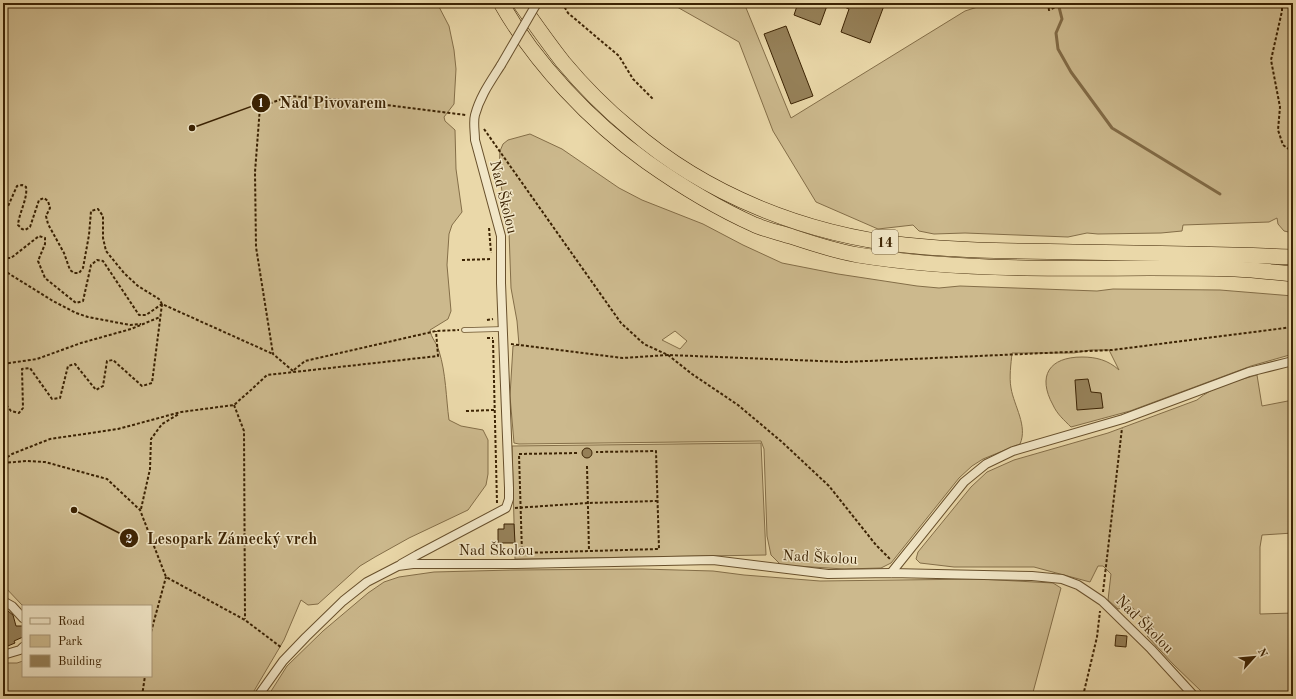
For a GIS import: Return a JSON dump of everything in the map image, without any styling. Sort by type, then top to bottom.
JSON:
[{"type":"highway","name":"14","points":[[520,3],[563,62],[594,95],[631,130],[674,162],[744,202],[808,225],[856,237],[903,245],[969,251],[1293,257]]},
{"type":"highway","name":"14","points":[[504,8],[534,51],[565,88],[600,125],[627,148],[665,175],[714,204],[756,225],[810,243],[856,254],[913,262],[969,267],[1236,269],[1293,274]]},
{"type":"street","name":"Nad Školou","points":[[258,696],[283,661],[343,601],[367,582],[506,508],[509,500],[509,488],[501,236],[475,140],[475,116],[482,96],[537,3]]},
{"type":"street","points":[[891,573],[964,482],[986,464],[1013,451],[1123,419],[1249,372],[1293,360]]},
{"type":"street","name":"Nad Školou","points":[[398,566],[413,564],[516,564],[713,560],[828,574],[891,573],[1032,576],[1062,579],[1078,585],[1102,601],[1151,648],[1194,696]]},
{"type":"street","points":[[3,601],[12,606],[22,617]]},
{"type":"street","points":[[3,655],[22,648]]},
{"type":"lane","points":[[464,330],[503,329]]},
{"type":"path","points":[[562,3],[568,12],[619,56],[633,79],[653,99]]},
{"type":"path","points":[[1048,3],[1050,10],[1064,3]]},
{"type":"path","points":[[1282,3],[1282,11],[1271,60],[1280,107],[1278,130],[1283,145],[1293,152]]},
{"type":"path","points":[[273,354],[256,247],[254,172],[260,107],[290,96],[421,108],[475,116],[621,324],[644,344],[668,355],[692,374],[738,405],[782,442],[830,486],[876,545],[898,566]]},
{"type":"path","points":[[3,214],[5,213],[17,186],[22,185],[26,187],[27,193],[24,197],[18,225],[22,229],[25,230],[30,227],[39,200],[44,198],[48,201],[50,208],[46,216],[48,224],[64,253],[70,270],[74,273],[78,273],[83,268],[89,235],[90,211],[98,209],[103,216],[103,238],[106,251],[124,273],[138,286],[159,299],[162,304],[273,354],[284,365],[293,371]]},
{"type":"path","points":[[462,260],[473,261],[491,259],[488,223]]},
{"type":"path","points":[[3,256],[5,258],[11,258],[39,236],[45,238],[45,244],[38,261],[45,278],[76,303],[83,301],[91,265],[97,260],[103,261],[138,315],[146,315],[162,304]]},
{"type":"path","points":[[3,270],[53,301],[76,313],[88,317],[130,325],[144,324]]},
{"type":"path","points":[[3,401],[11,411],[18,413],[23,408],[22,369],[30,368],[52,399],[60,398],[68,366],[75,364],[96,390],[103,386],[107,362],[113,360],[142,386],[152,383],[162,304]]},
{"type":"path","points":[[493,312],[497,498],[497,505],[495,507]]},
{"type":"path","points":[[3,364],[37,359],[81,343],[144,324],[160,317]]},
{"type":"path","points":[[487,320],[493,319]]},
{"type":"path","points":[[504,343],[624,358],[668,355],[845,362],[1112,350],[1293,327]]},
{"type":"path","points":[[293,371],[305,361],[436,331],[464,330]]},
{"type":"path","points":[[3,461],[12,454],[50,439],[118,429],[181,412],[234,404],[267,375],[438,356],[436,331]]},
{"type":"path","points":[[487,338],[493,338]]},
{"type":"path","points":[[234,404],[244,431],[245,620]]},
{"type":"path","points":[[466,411],[494,410]]},
{"type":"path","points":[[140,510],[150,468],[151,439],[162,424],[181,412]]},
{"type":"path","points":[[1083,696],[1097,637],[1123,419]]},
{"type":"path","points":[[577,453],[519,454],[522,553],[659,549],[656,451],[596,452]]},
{"type":"path","points":[[3,461],[45,462],[107,479],[140,510],[166,577],[152,628]]},
{"type":"path","points":[[587,466],[589,551]]},
{"type":"path","points":[[513,508],[588,503],[657,501]]},
{"type":"path","points":[[166,577],[245,620],[282,648]]},
{"type":"path","points":[[136,696],[142,696],[146,677]]},
{"type":"green space","points":[[3,3],[437,3],[449,26],[454,50],[456,69],[454,104],[444,117],[445,121],[455,130],[456,169],[462,212],[452,225],[449,234],[447,265],[451,311],[448,319],[430,330],[441,359],[449,420],[461,426],[483,430],[488,440],[488,474],[486,485],[468,510],[409,538],[360,566],[318,604],[308,605],[301,600],[284,640],[251,696],[3,696],[3,663],[17,663],[22,661],[22,677],[152,677],[152,605],[22,605],[3,585]]},
{"type":"green space","points":[[670,3],[744,3],[791,118],[965,11],[990,3],[1293,3],[1293,233],[1284,231],[1278,224],[1277,218],[1269,222],[1183,225],[1182,231],[1161,233],[1087,233],[1068,237],[965,233],[934,234],[919,231],[913,225],[878,229],[816,202],[773,131],[739,42]]},
{"type":"green space","points":[[530,134],[562,149],[619,188],[642,200],[703,224],[782,263],[838,274],[939,288],[960,286],[1097,291],[1113,289],[1220,290],[1293,296],[1293,354],[1251,366],[1130,411],[1071,427],[1061,417],[1048,395],[1046,377],[1049,370],[1061,360],[1082,357],[1102,360],[1119,370],[1109,350],[1090,350],[1074,353],[1012,353],[1010,384],[1020,416],[1022,437],[1020,444],[983,459],[972,466],[959,478],[891,563],[881,568],[844,569],[781,565],[771,555],[767,536],[764,449],[761,441],[514,443],[510,396],[513,346],[519,345],[517,321],[511,288],[509,231],[499,169],[500,151],[503,144],[508,140]],"holes":[[[675,331],[687,341],[680,349],[662,340]]]},
{"type":"green space","points":[[1257,375],[1262,406],[1293,400],[1293,533],[1262,535],[1260,547],[1260,614],[1293,613],[1293,696],[1219,696],[1202,692],[1147,636],[1154,630],[1152,624],[1146,617],[1141,617],[1131,606],[1118,609],[1108,600],[1111,574],[1103,566],[1098,566],[1090,582],[1034,567],[954,567],[920,563],[916,559],[918,552],[971,487],[987,472],[1014,460],[1108,433],[1197,400],[1210,391],[1225,384]]},
{"type":"green space","points":[[761,443],[766,555],[515,559],[512,446]]},
{"type":"green space","points":[[642,569],[713,571],[820,581],[979,579],[1053,583],[1061,588],[1032,696],[268,696],[287,666],[323,631],[368,593],[384,582],[399,577],[434,572]]},
{"type":"building","points":[[798,3],[828,3],[820,25],[794,15]]},
{"type":"building","points":[[835,3],[885,3],[870,43],[841,32],[849,9]]},
{"type":"building","points":[[786,26],[813,96],[791,104],[764,34]]},
{"type":"building","points":[[1088,379],[1091,392],[1101,393],[1103,408],[1077,410],[1075,380]]},
{"type":"building","points":[[585,448],[589,448],[591,449],[591,457],[585,458],[582,455],[582,451]]},
{"type":"building","points":[[504,524],[514,524],[515,543],[498,543],[498,529],[504,529]]},
{"type":"building","points":[[3,607],[13,615],[16,626],[22,626],[22,637],[14,641],[15,643],[3,648]]},
{"type":"building","points":[[1116,635],[1127,636],[1126,647],[1115,646]]},
{"type":"waterway","points":[[1058,3],[1062,19],[1056,33],[1058,49],[1071,72],[1112,128],[1220,194]]},
{"type":"place","name":"Nad Pivovarem","points":[[192,128]]},
{"type":"place","name":"Lesopark Zámecký vrch","points":[[74,510]]}]
